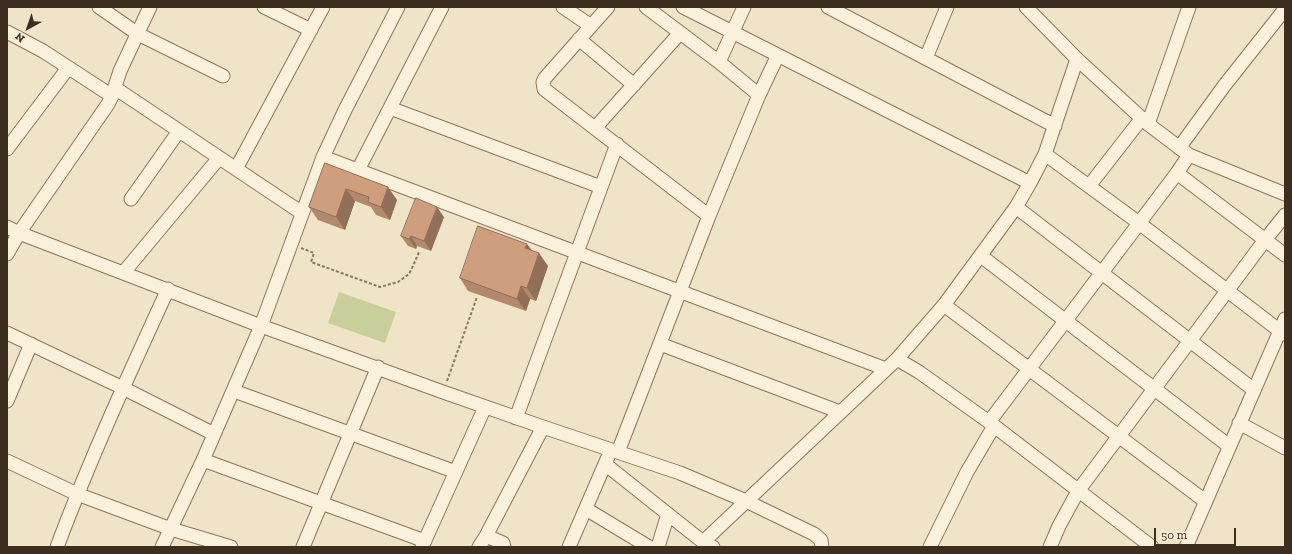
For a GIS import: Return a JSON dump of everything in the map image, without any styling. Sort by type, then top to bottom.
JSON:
[{"type":"street","points":[[99,7],[138,34],[223,76]]},
{"type":"street","points":[[7,254],[19,233],[104,111],[114,92],[120,71],[150,7]]},
{"type":"street","points":[[264,7],[311,30]]},
{"type":"street","points":[[236,169],[323,7]]},
{"type":"street","points":[[162,547],[234,391],[261,326],[323,157],[344,110],[398,7]]},
{"type":"street","points":[[358,170],[442,7]]},
{"type":"street","points":[[563,7],[591,26]]},
{"type":"street","points":[[608,7],[545,78],[542,86],[709,216]]},
{"type":"street","points":[[646,7],[719,62],[759,95]]},
{"type":"street","points":[[683,7],[1030,183]]},
{"type":"street","points":[[719,62],[744,7]]},
{"type":"street","points":[[828,7],[1055,126]]},
{"type":"street","points":[[926,58],[947,7]]},
{"type":"street","points":[[1026,7],[1077,59],[1145,121],[1184,152],[1285,194]]},
{"type":"street","points":[[1089,186],[1145,121],[1189,7]]},
{"type":"street","points":[[930,547],[991,424],[1066,320],[1177,173],[1184,152],[1224,86],[1285,9]]},
{"type":"street","points":[[7,32],[43,51],[68,68],[114,92],[179,131],[302,213]]},
{"type":"street","points":[[595,128],[680,33]]},
{"type":"street","points":[[579,39],[634,85]]},
{"type":"street","points":[[569,547],[605,464],[614,451],[660,344],[709,216],[759,95],[778,56]]},
{"type":"street","points":[[605,464],[708,544],[746,501],[897,359],[944,305],[1016,207],[1046,154],[1077,59]]},
{"type":"street","points":[[8,145],[68,68]]},
{"type":"street","points":[[390,108],[601,187]]},
{"type":"street","points":[[131,199],[179,131]]},
{"type":"street","points":[[516,418],[617,144]]},
{"type":"street","points":[[1046,154],[1227,290],[1283,328],[1239,423],[1186,547]]},
{"type":"street","points":[[323,157],[886,369]]},
{"type":"street","points":[[124,272],[219,158]]},
{"type":"street","points":[[1177,173],[1285,256]]},
{"type":"street","points":[[1016,207],[1254,390]]},
{"type":"street","points":[[1050,547],[1059,526],[1078,491],[1227,290],[1285,215]]},
{"type":"street","points":[[7,226],[19,233],[124,272],[261,326],[516,418],[680,473],[746,501],[814,534],[821,540],[822,547]]},
{"type":"street","points":[[981,256],[1229,446]]},
{"type":"street","points":[[57,547],[77,494],[122,388],[168,289]]},
{"type":"street","points":[[944,305],[1205,501]]},
{"type":"street","points":[[7,333],[214,434]]},
{"type":"street","points":[[7,400],[31,344]]},
{"type":"street","points":[[660,344],[840,412]]},
{"type":"street","points":[[897,359],[919,372],[991,424],[1152,547]]},
{"type":"street","points":[[303,547],[378,367]]},
{"type":"street","points":[[234,391],[456,472]]},
{"type":"street","points":[[203,460],[321,503],[424,544],[485,407]]},
{"type":"street","points":[[1239,423],[1285,448]]},
{"type":"street","points":[[479,547],[543,427]]},
{"type":"street","points":[[7,461],[77,494],[171,529],[231,547]]},
{"type":"street","points":[[586,509],[649,547]]},
{"type":"street","points":[[658,547],[668,514]]},
{"type":"street","points":[[486,536],[503,543],[504,547]]},
{"type":"path","points":[[314,253],[311,262],[380,287],[398,282],[409,274],[419,252]]},
{"type":"path","points":[[443,392],[477,297]]},
{"type":"green space","points":[[339,292],[396,312],[385,343],[328,323]]},
{"type":"building","points":[[325,163],[388,187],[381,207],[368,202],[369,197],[346,189],[336,217],[309,207]]},
{"type":"building","points":[[416,198],[437,207],[424,241],[411,236],[409,239],[401,236]]},
{"type":"building","points":[[478,226],[527,244],[525,248],[539,253],[527,288],[521,286],[517,299],[460,278]]}]
